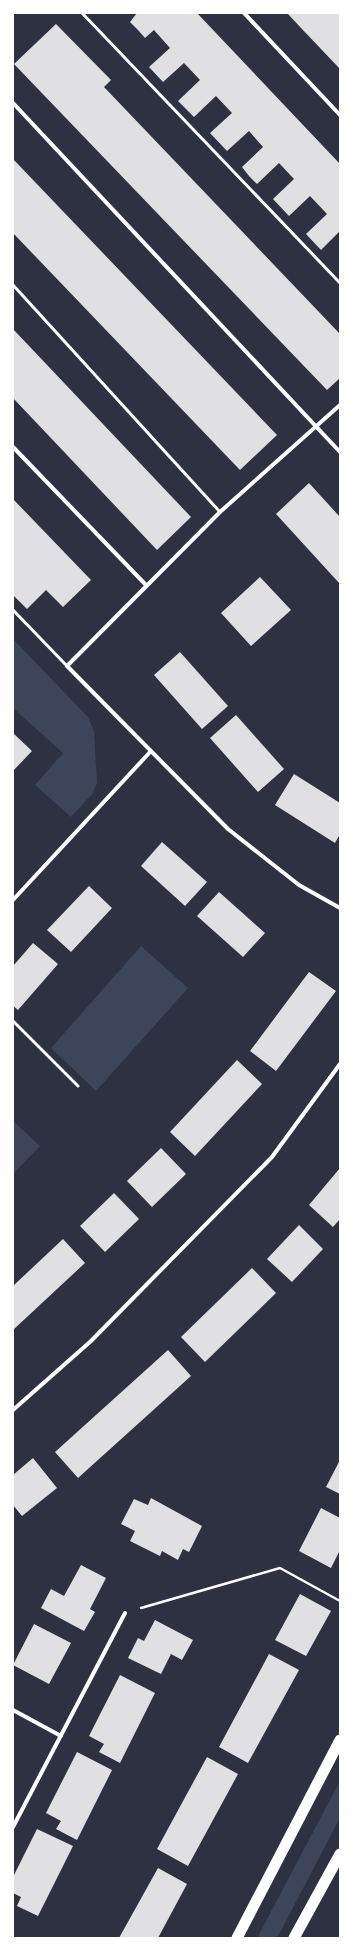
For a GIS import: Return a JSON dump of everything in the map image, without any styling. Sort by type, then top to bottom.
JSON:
[{"type":"highway","points":[[237,1938],[339,1744]]},
{"type":"highway","points":[[294,1938],[340,1854]]},
{"type":"street","points":[[244,13],[340,115]]},
{"type":"street","points":[[13,103],[340,452]]},
{"type":"street","points":[[340,404],[220,512],[67,666],[228,829],[299,885],[340,908]]},
{"type":"street","points":[[13,447],[146,585]]},
{"type":"street","points":[[13,900],[152,751]]},
{"type":"street","points":[[13,1410],[91,1341],[272,1157],[340,1064]]},
{"type":"street","points":[[13,1827],[125,1613]]},
{"type":"street","points":[[13,1710],[61,1736]]},
{"type":"lane","points":[[82,13],[340,283]]},
{"type":"lane","points":[[13,285],[220,512]]},
{"type":"lane","points":[[13,610],[67,666]]},
{"type":"lane","points":[[13,1021],[78,1086]]},
{"type":"path","points":[[125,1613],[280,1568],[340,1601]]},
{"type":"shaded area","points":[[13,639],[88,717],[94,731],[97,783],[93,793],[71,817],[35,785],[63,753],[13,708]]},
{"type":"shaded area","points":[[141,946],[188,988],[96,1091],[51,1048]]},
{"type":"shaded area","points":[[13,1121],[40,1146],[13,1174]]},
{"type":"shaded area","points":[[340,1781],[340,1818],[277,1938],[257,1938]]},
{"type":"building","points":[[137,13],[197,13],[340,164],[340,231],[321,250],[306,234],[327,214],[310,196],[289,216],[273,199],[294,179],[279,163],[257,184],[249,176],[242,167],[263,147],[249,131],[227,151],[210,133],[232,113],[216,96],[194,117],[178,101],[200,80],[184,63],[163,82],[149,67],[170,48],[154,30],[145,38],[130,22]]},
{"type":"building","points":[[287,13],[340,13],[340,69],[302,29]]},
{"type":"building","points":[[56,24],[111,80],[104,87],[340,334],[340,378],[327,390],[14,64]]},
{"type":"building","points":[[13,159],[277,435],[240,470],[13,233]]},
{"type":"building","points":[[13,329],[191,517],[157,550],[13,398]]},
{"type":"building","points":[[309,483],[340,517],[340,584],[276,514]]},
{"type":"building","points":[[13,499],[91,580],[63,607],[46,590],[27,609],[13,595]]},
{"type":"building","points":[[260,577],[291,610],[251,646],[221,613]]},
{"type":"building","points":[[180,652],[228,706],[202,729],[154,675]]},
{"type":"building","points":[[236,715],[284,769],[258,792],[210,738]]},
{"type":"building","points":[[13,733],[32,751],[13,771]]},
{"type":"building","points":[[294,774],[340,803],[340,834],[335,843],[275,805]]},
{"type":"building","points":[[162,842],[207,882],[185,906],[141,866]]},
{"type":"building","points":[[89,886],[112,908],[71,952],[47,930]]},
{"type":"building","points":[[219,892],[265,933],[243,957],[197,916]]},
{"type":"building","points":[[33,943],[58,964],[18,1010],[13,1006],[13,966]]},
{"type":"building","points":[[309,972],[336,991],[276,1071],[250,1051]]},
{"type":"building","points":[[237,1060],[262,1084],[195,1156],[170,1132]]},
{"type":"building","points":[[161,1148],[186,1174],[152,1207],[127,1181]]},
{"type":"building","points":[[340,1168],[340,1219],[333,1227],[309,1205]]},
{"type":"building","points":[[114,1193],[139,1219],[105,1252],[80,1226]]},
{"type":"building","points":[[299,1225],[323,1249],[292,1282],[267,1259]]},
{"type":"building","points":[[63,1239],[85,1263],[13,1330],[13,1286]]},
{"type":"building","points":[[252,1268],[276,1293],[205,1362],[181,1337]]},
{"type":"building","points":[[168,1350],[191,1376],[78,1478],[55,1452]]},
{"type":"building","points":[[33,1458],[57,1488],[22,1516],[13,1505],[13,1475]]},
{"type":"building","points":[[340,1460],[340,1494],[326,1487]]},
{"type":"building","points":[[151,1498],[202,1526],[189,1552],[183,1549],[178,1560],[162,1551],[160,1556],[130,1541],[135,1531],[121,1524],[134,1499],[148,1505]]},
{"type":"building","points":[[321,1508],[340,1518],[340,1550],[331,1568],[299,1551]]},
{"type":"building","points":[[81,1565],[106,1578],[90,1609],[95,1612],[84,1631],[41,1608],[51,1589],[64,1596]]},
{"type":"building","points":[[300,1594],[331,1611],[306,1656],[275,1640]]},
{"type":"building","points":[[155,1620],[193,1640],[182,1660],[171,1654],[161,1674],[128,1658],[138,1638],[144,1641]]},
{"type":"building","points":[[34,1624],[71,1643],[49,1684],[13,1665]]},
{"type":"building","points":[[269,1654],[299,1670],[248,1763],[219,1747]]},
{"type":"building","points":[[120,1675],[155,1693],[120,1763],[99,1752],[104,1744],[89,1736]]},
{"type":"building","points":[[77,1752],[112,1770],[77,1840],[56,1829],[61,1821],[46,1813]]},
{"type":"building","points":[[207,1757],[238,1774],[188,1866],[157,1849]]},
{"type":"building","points":[[37,1829],[73,1846],[38,1916],[17,1906],[21,1897],[13,1893],[13,1877]]},
{"type":"building","points":[[158,1868],[187,1884],[158,1938],[119,1938]]}]
